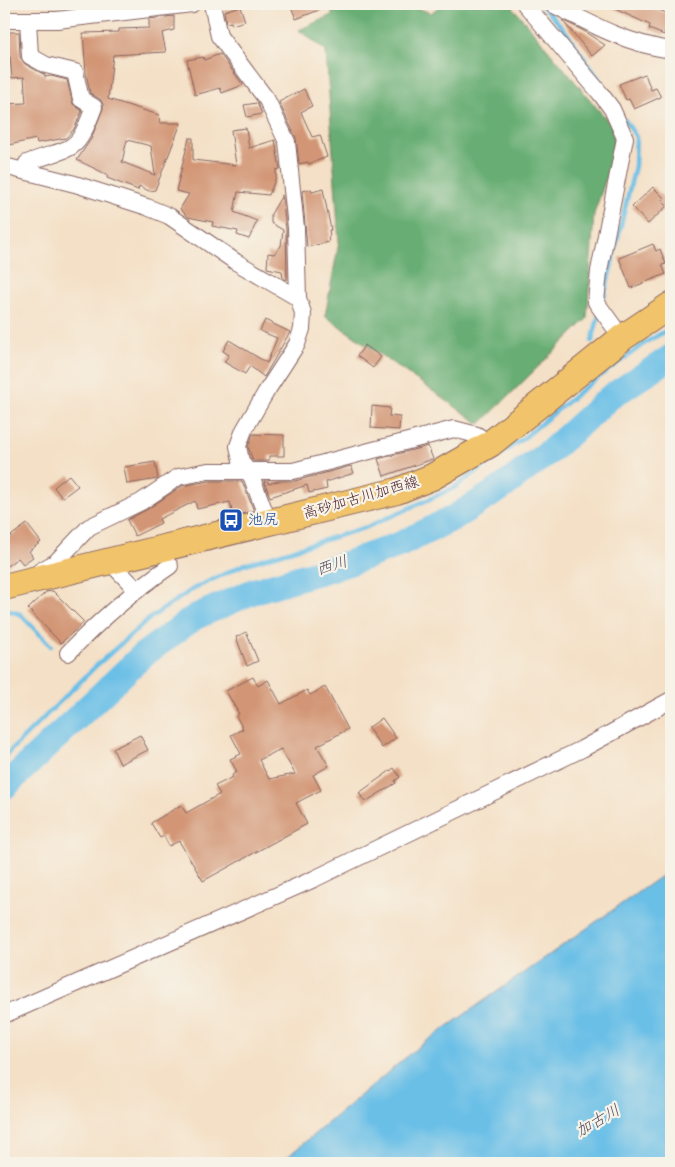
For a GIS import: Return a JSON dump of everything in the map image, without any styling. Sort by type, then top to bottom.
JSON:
[{"type":"main road","name":"高砂加古川加西線","points":[[11,586],[397,491],[432,478],[490,444],[622,338],[671,305]]},
{"type":"street","points":[[4,20],[28,20],[56,12],[192,4]]},
{"type":"street","points":[[212,4],[219,36],[266,100],[287,142],[296,228],[298,298],[303,313],[302,329],[297,344],[244,430],[238,446],[241,461],[248,470],[269,523]]},
{"type":"street","points":[[552,4],[571,8],[594,27],[635,44],[671,50]]},
{"type":"street","points":[[534,6],[612,109],[625,138],[599,271],[596,302],[622,338]]},
{"type":"street","points":[[24,171],[27,163],[71,148],[79,142],[94,107],[80,99],[75,72],[46,65],[30,56],[28,20]]},
{"type":"street","points":[[4,166],[146,206],[169,216],[236,262],[298,298]]},
{"type":"street","points":[[11,586],[56,562],[89,527],[141,502],[178,477],[208,471],[293,471],[454,429],[477,435],[490,444]]},
{"type":"street","points":[[110,562],[136,589]]},
{"type":"street","points":[[68,653],[109,612],[136,589],[170,566]]},
{"type":"street","points":[[4,1015],[314,879],[582,749],[671,700]]},
{"type":"green space","points":[[332,4],[406,4],[431,13],[442,4],[510,4],[612,126],[615,152],[594,214],[587,319],[480,424],[325,316],[339,242],[326,51],[299,30],[332,15]]},
{"type":"water","name":"加古川","points":[[671,869],[671,1163],[280,1163],[417,1048]]},
{"type":"building","points":[[290,4],[332,4],[332,5],[296,19]]},
{"type":"building","points":[[604,4],[651,4],[650,7],[671,15],[671,33],[665,31],[664,35],[649,29],[650,25]]},
{"type":"building","points":[[240,6],[245,21],[232,25],[231,22],[226,23],[224,11]]},
{"type":"building","points":[[174,16],[174,30],[162,33],[166,52],[113,55],[108,99],[159,115],[160,123],[181,123],[155,190],[149,191],[139,186],[138,190],[107,178],[108,175],[77,160],[91,139],[104,106],[100,99],[90,93],[86,73],[83,33],[119,32],[119,29],[149,28],[149,19]],"holes":[[[127,140],[151,146],[155,175],[122,162]]]},
{"type":"building","points":[[562,20],[582,30],[605,45],[592,56]]},
{"type":"building","points":[[4,32],[19,32],[20,57],[25,64],[45,75],[45,77],[51,76],[67,80],[73,104],[82,111],[74,129],[66,138],[37,143],[36,139],[4,146],[4,104],[26,103],[24,77],[12,78],[10,57],[4,57]]},
{"type":"building","points":[[220,54],[243,85],[222,93],[220,88],[195,95],[187,60],[203,57],[204,60]]},
{"type":"building","points":[[645,74],[651,90],[656,88],[661,97],[634,109],[629,99],[626,100],[619,84]]},
{"type":"building","points":[[304,89],[312,106],[301,112],[312,137],[320,135],[327,157],[309,164],[308,162],[299,164],[296,138],[279,102]]},
{"type":"building","points":[[257,103],[262,114],[247,117],[244,105]]},
{"type":"building","points":[[246,128],[249,148],[275,140],[280,169],[276,170],[276,177],[269,195],[238,192],[234,212],[257,221],[249,239],[237,235],[238,231],[212,226],[213,222],[188,217],[180,209],[189,194],[176,191],[189,138],[193,138],[193,160],[236,165],[231,130]]},
{"type":"building","points":[[653,187],[664,198],[662,200],[667,206],[648,224],[632,207]]},
{"type":"building","points":[[311,189],[312,192],[323,189],[331,230],[329,230],[329,242],[307,247],[302,191]]},
{"type":"building","points":[[282,195],[286,229],[287,280],[283,278],[282,271],[267,268],[268,253],[274,254],[281,246],[283,230],[271,223],[271,214]]},
{"type":"building","points":[[653,244],[656,251],[660,249],[666,264],[662,265],[666,274],[631,288],[619,258]]},
{"type":"building","points":[[265,320],[290,332],[264,377],[250,366],[245,374],[224,362],[229,355],[223,351],[229,340],[267,363],[277,338],[260,331]]},
{"type":"building","points":[[365,345],[381,357],[373,368],[357,356]]},
{"type":"building","points":[[372,406],[390,408],[389,416],[400,417],[399,430],[371,428]]},
{"type":"building","points":[[253,434],[284,435],[284,456],[269,456],[269,461],[253,461],[248,447]]},
{"type":"building","points":[[428,446],[433,459],[384,476],[378,459]]},
{"type":"building","points":[[155,462],[158,479],[127,484],[124,467]]},
{"type":"building","points":[[351,466],[354,473],[326,482],[327,489],[309,493],[307,485],[270,497],[264,481],[268,481],[268,484],[278,481],[295,481]]},
{"type":"building","points":[[69,475],[78,486],[62,498],[54,487]]},
{"type":"building","points":[[209,481],[242,481],[254,511],[233,516],[230,502],[197,509],[195,501],[159,519],[161,523],[135,536],[127,520],[182,486]]},
{"type":"building","points":[[27,524],[41,542],[29,551],[33,557],[23,564],[18,558],[4,568],[4,541]]},
{"type":"building","points":[[53,591],[84,622],[61,643],[28,609],[46,592]]},
{"type":"building","points":[[246,632],[258,661],[247,666],[236,637]]},
{"type":"building","points":[[253,677],[258,686],[268,680],[281,704],[307,690],[310,695],[325,687],[348,729],[317,746],[329,766],[313,775],[321,790],[296,803],[307,824],[203,881],[179,841],[169,846],[164,836],[160,838],[151,823],[181,805],[186,813],[220,794],[215,786],[233,777],[232,775],[237,772],[230,759],[241,754],[231,735],[243,729],[236,716],[239,714],[226,691]],"holes":[[[281,749],[295,774],[269,779],[259,760]]]},
{"type":"building","points":[[382,718],[396,738],[382,748],[368,728]]},
{"type":"building","points":[[140,735],[148,750],[120,764],[113,749]]},
{"type":"building","points":[[394,768],[400,777],[395,781],[396,783],[365,802],[359,793]]},
{"type":"waterway","points":[[541,4],[563,28],[601,82]]},
{"type":"waterway","points":[[604,296],[635,166],[636,137],[625,120]]},
{"type":"waterway","points":[[592,341],[599,315]]},
{"type":"waterway","points":[[4,757],[97,665],[150,618],[193,589],[243,565],[367,527],[454,488],[525,437],[584,388],[648,341],[671,328]]},
{"type":"waterway","name":"西川","points":[[4,787],[143,655],[195,617],[254,591],[349,563],[401,544],[453,518],[500,489],[553,449],[609,398],[671,357]]},
{"type":"waterway","points":[[4,609],[20,614],[51,646]]},
{"type":"place","name":"池尻","points":[[231,520]]}]
